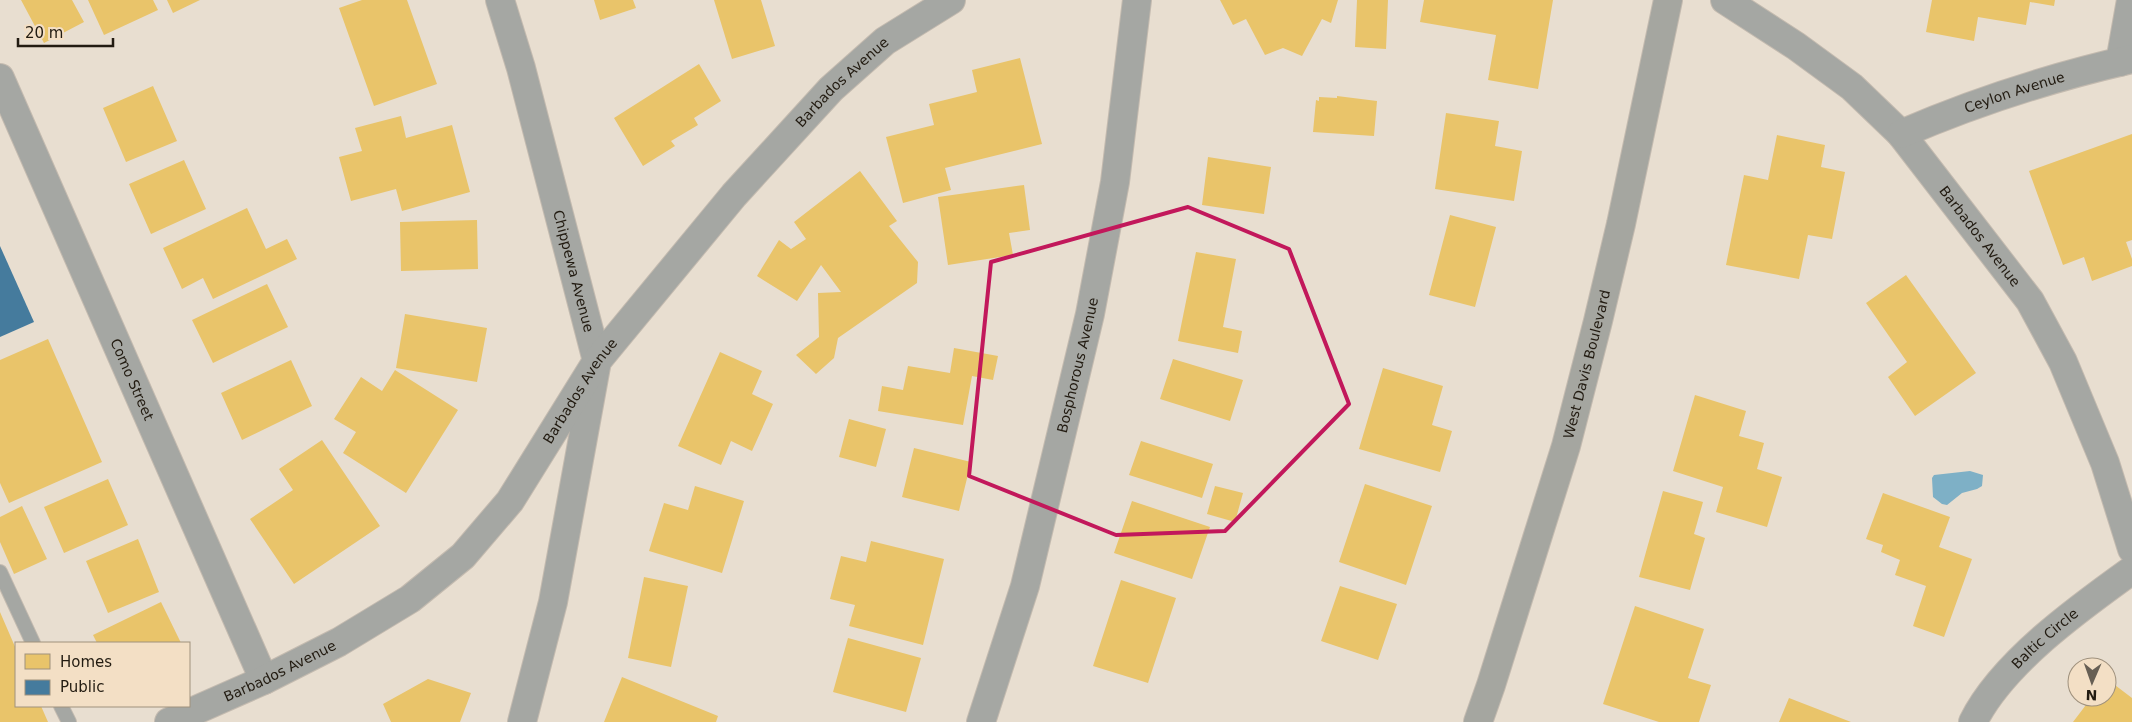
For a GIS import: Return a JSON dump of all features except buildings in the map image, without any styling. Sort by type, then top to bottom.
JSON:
[{"type":"street","name":"Chippewa Avenue","points":[[500,0],[521,68],[597,361],[553,602],[522,722]]},
{"type":"street","name":"Barbados Avenue","points":[[169,722],[264,680],[339,642],[410,599],[463,556],[510,502],[597,361],[734,194],[831,89],[885,41],[951,0]]},
{"type":"street","name":"Bosphorous Avenue","points":[[981,722],[1024,586],[1090,314],[1115,182],[1137,0]]},
{"type":"street","name":"West Davis Boulevard","points":[[1478,722],[1566,446],[1622,224],[1668,0]]},
{"type":"street","name":"Barbados Avenue","points":[[1725,0],[1796,46],[1852,88],[1901,134],[2030,301],[2063,362],[2101,454],[2132,549]]},
{"type":"street","points":[[2126,60],[2131,0]]},
{"type":"street","name":"Ceylon Avenue","points":[[1901,134],[1939,117],[2005,94],[2126,60]]},
{"type":"street","name":"Como Street","points":[[0,78],[264,680]]},
{"type":"street","name":"Baltic Circle","points":[[1973,722],[1981,706],[2018,662],[2074,612],[2132,570]]},
{"type":"lane","points":[[0,572],[32,642]]},
{"type":"lane","points":[[62,707],[69,722]]},
{"type":"highlighted area","points":[[1188,207],[1289,249],[1349,404],[1225,531],[1116,535],[969,476],[991,262]]},
{"type":"water","points":[[1970,471],[1983,475],[1982,486],[1962,493],[1947,505],[1942,504],[1933,497],[1932,478],[1934,475]]}]
